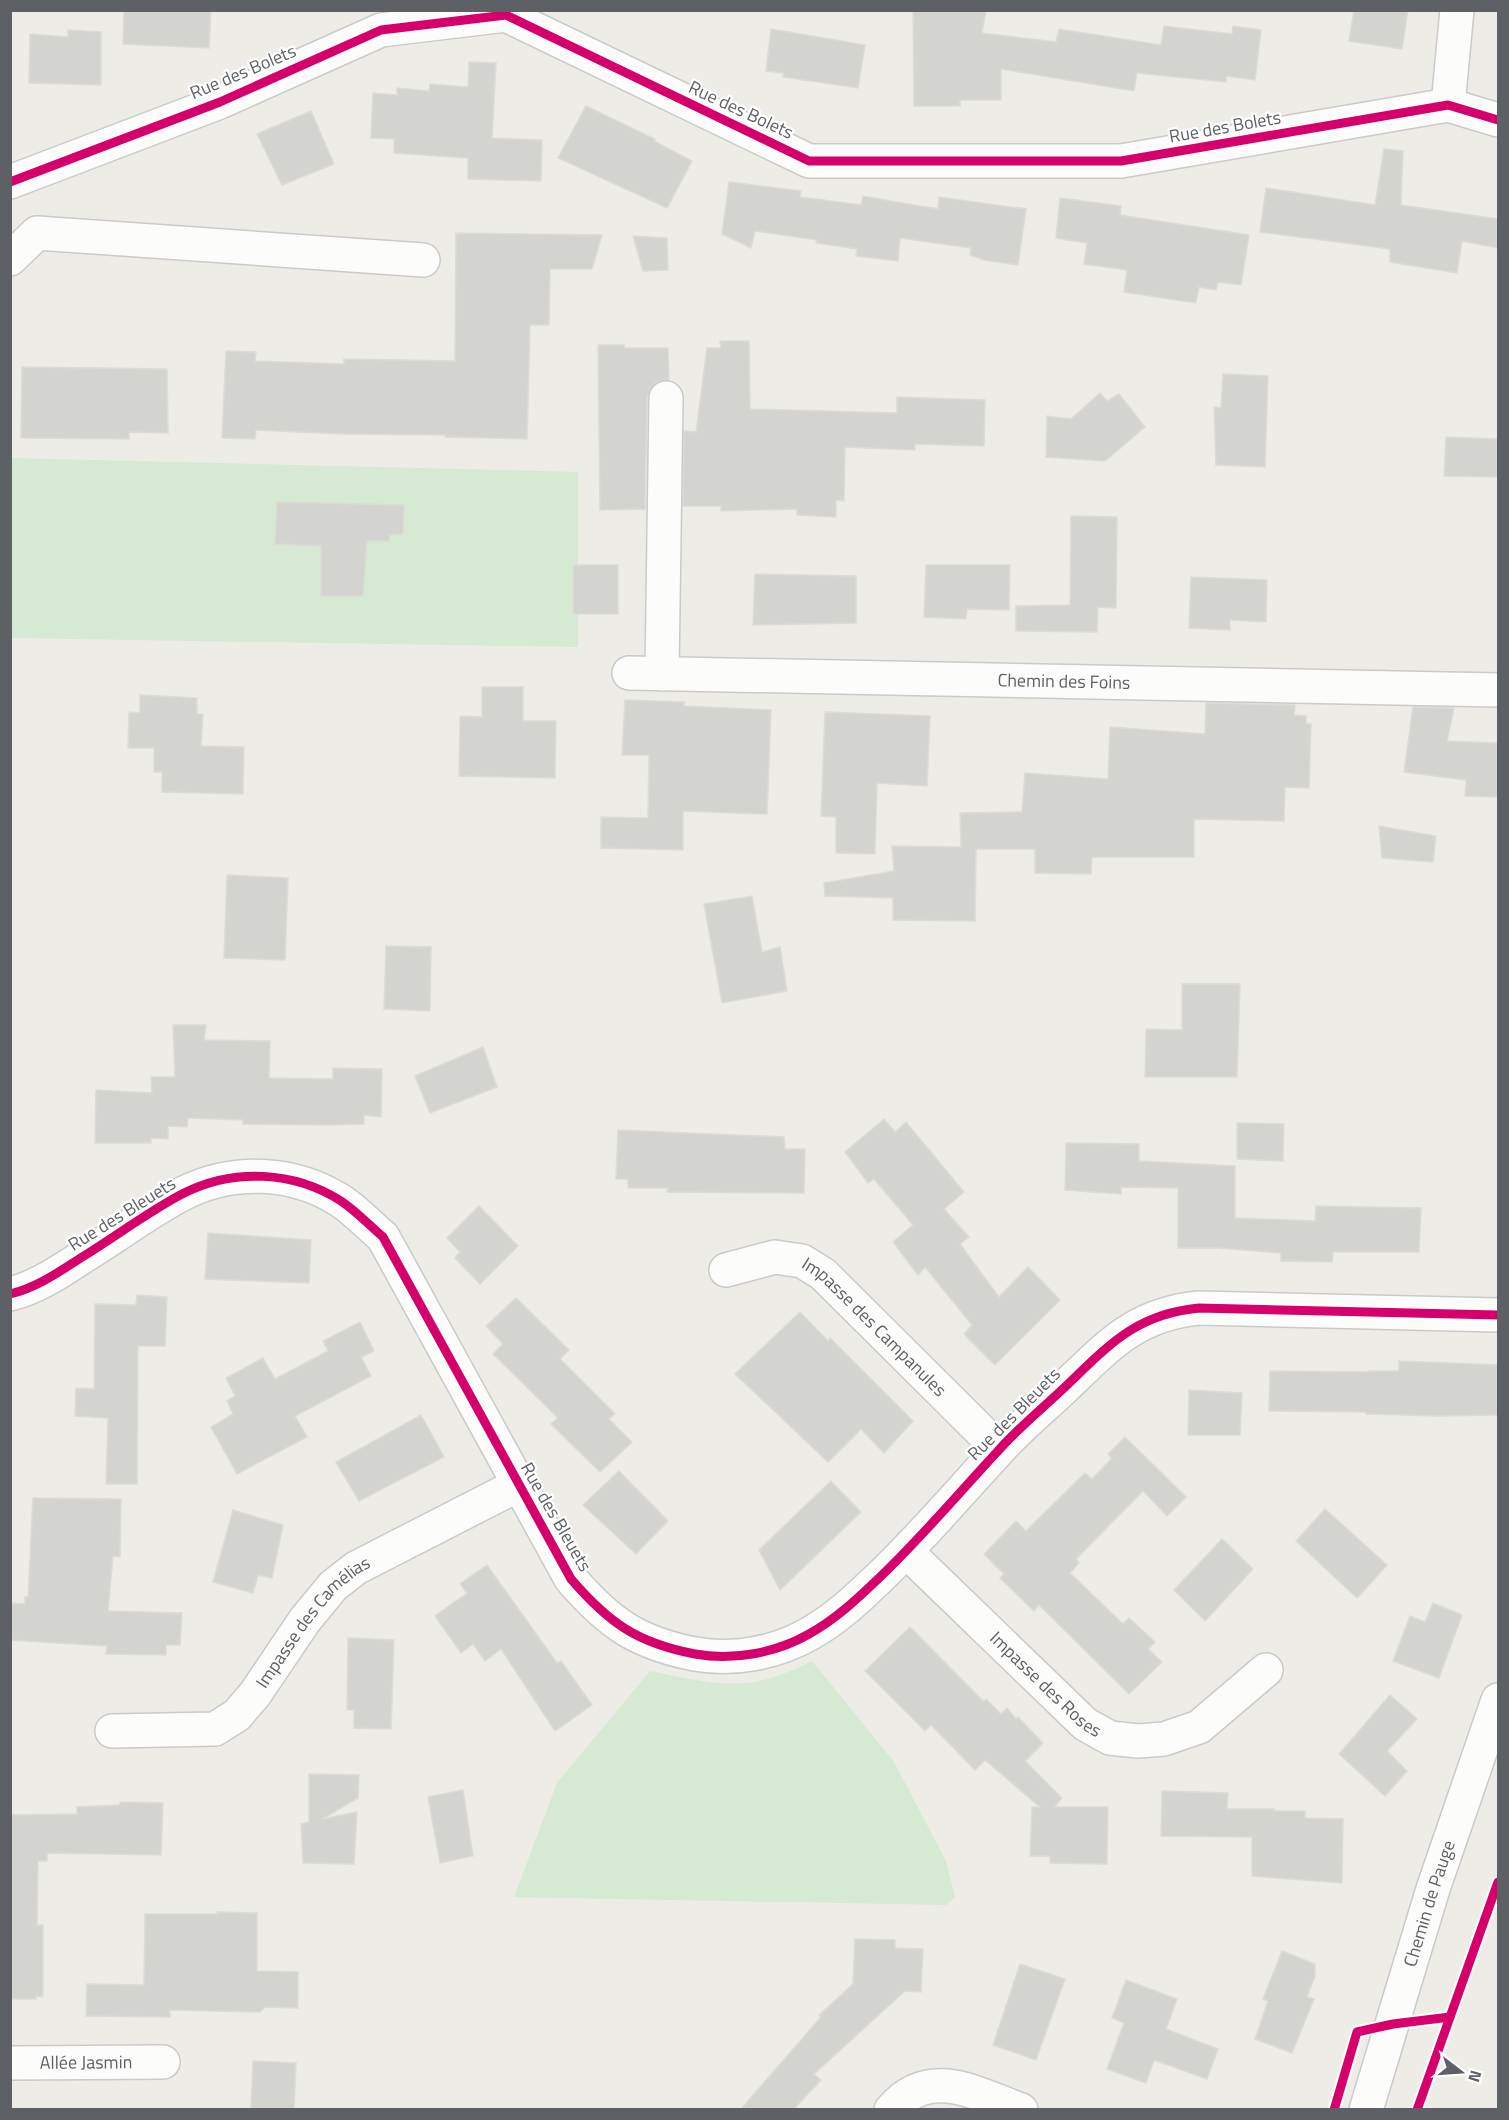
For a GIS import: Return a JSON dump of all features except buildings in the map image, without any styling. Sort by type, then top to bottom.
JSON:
[{"type":"street","points":[[1448,105],[1457,10]]},
{"type":"street","name":"Rue des Bolets","points":[[10,182],[220,102],[381,30],[507,13],[809,161],[1121,161],[1448,105],[1498,120]]},
{"type":"street","points":[[10,259],[37,232],[423,260]]},
{"type":"street","points":[[662,674],[666,398]]},
{"type":"street","name":"Chemin des Foins","points":[[629,673],[1498,690]]},
{"type":"street","name":"Rue des Bleuets","points":[[10,1294],[43,1281],[184,1193],[215,1182],[248,1175],[280,1178],[312,1187],[341,1201],[382,1237],[571,1579],[593,1604],[615,1623],[641,1639],[669,1649],[702,1655],[733,1657],[768,1650],[807,1635],[843,1612],[907,1552],[999,1449],[1111,1343],[1133,1327],[1156,1316],[1176,1310],[1199,1308],[1498,1315]]},
{"type":"street","name":"Impasse des Campanules","points":[[726,1270],[775,1257],[802,1261],[823,1274],[999,1449]]},
{"type":"street","name":"Impasse des Camélias","points":[[112,1731],[215,1729],[237,1715],[255,1694],[305,1620],[333,1586],[356,1568],[518,1485]]},
{"type":"street","name":"Impasse des Roses","points":[[907,1552],[1085,1724],[1110,1738],[1138,1742],[1164,1739],[1200,1727],[1266,1670]]},
{"type":"street","name":"Chemin de Pauge","points":[[1366,2109],[1433,1888],[1498,1700]]},
{"type":"street","name":"Allée Jasmin","points":[[10,2063],[163,2062]]},
{"type":"street","points":[[891,2109],[907,2094],[933,2085],[946,2084],[961,2087],[1021,2109]]},
{"type":"green space","points":[[11,458],[578,472],[578,647],[11,638]]},
{"type":"green space","points":[[812,1661],[894,1762],[946,1861],[955,1897],[946,1905],[514,1897],[557,1783],[650,1671],[735,1684],[780,1675]]},
{"type":"cycle path","points":[[10,182],[220,102],[381,30],[506,15],[809,161],[1121,161],[1448,105],[1498,120]]},
{"type":"cycle path","points":[[10,1294],[50,1277],[159,1207],[203,1185],[223,1179],[264,1176],[304,1184],[323,1191],[347,1205],[383,1237],[571,1579],[598,1608],[640,1637],[656,1644],[709,1656],[739,1656],[768,1651],[796,1641],[837,1615],[895,1563],[1005,1443],[1096,1357],[1125,1334],[1158,1317],[1199,1308],[1498,1315]]},
{"type":"cycle path","points":[[1417,2110],[1498,1882]]},
{"type":"cycle path","points":[[1334,2110],[1357,2032],[1393,2024],[1450,2017]]}]
